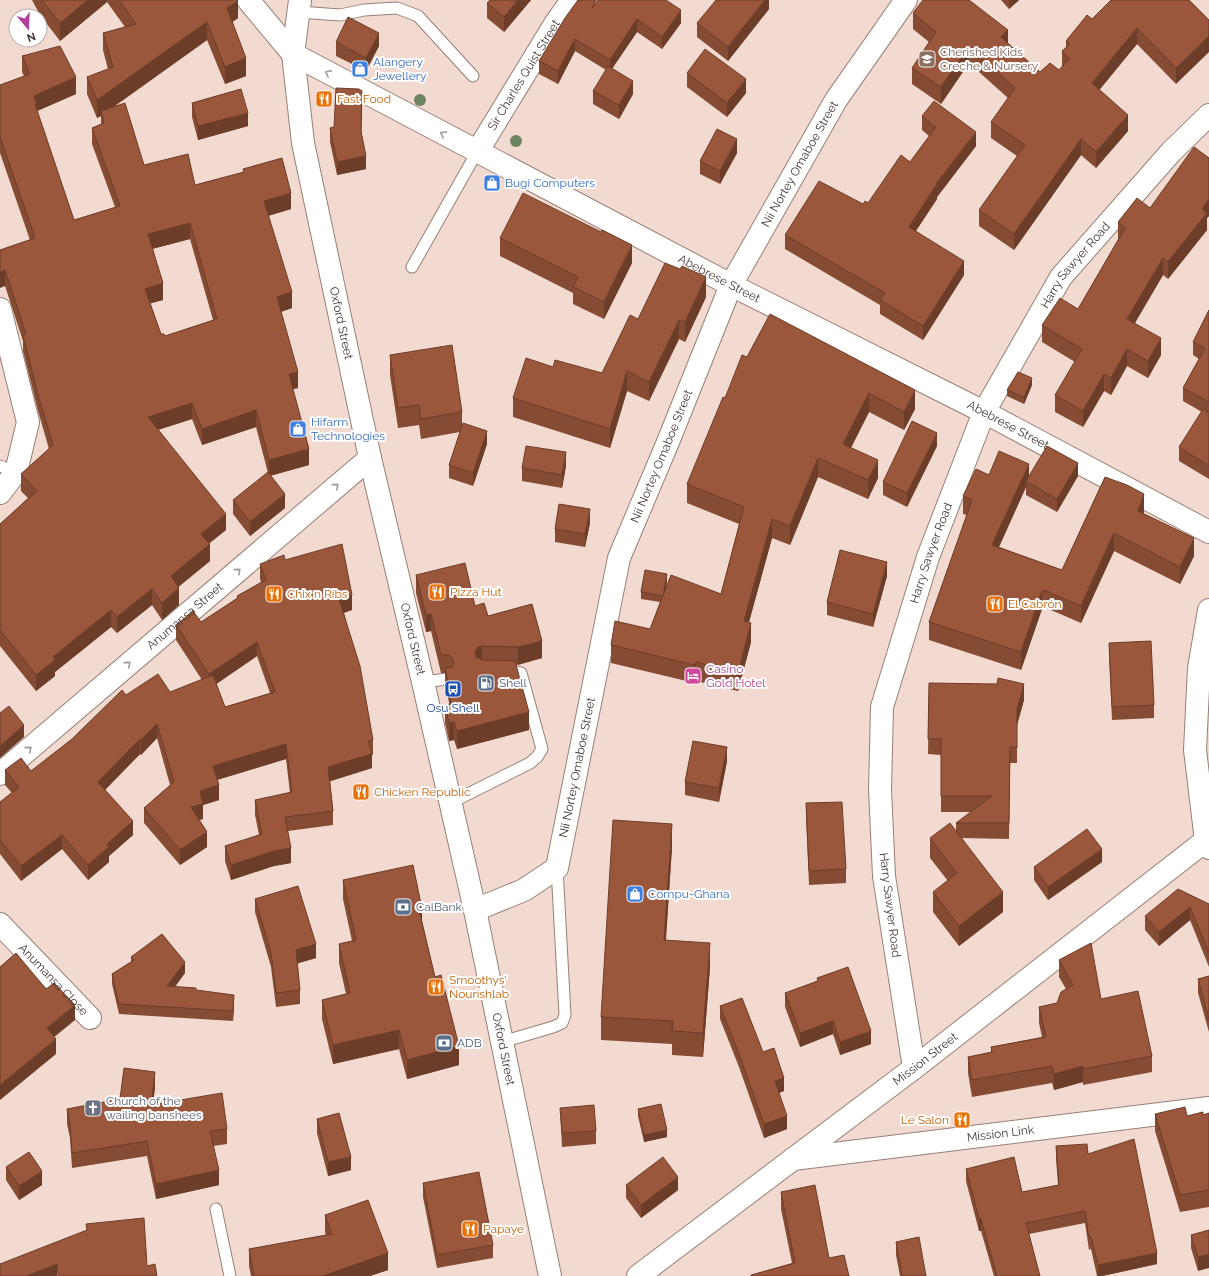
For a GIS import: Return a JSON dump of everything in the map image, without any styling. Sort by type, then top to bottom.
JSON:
[{"type":"street","name":"Abebrese Street","points":[[248,0],[293,54],[731,285],[984,412],[1209,532]]},
{"type":"street","name":"Sir Charles Quist Street","points":[[477,152],[555,24],[572,0]]},
{"type":"street","name":"Nii Nortey Omaboe Street","points":[[557,868],[619,558],[668,442],[731,285],[836,100],[906,0]]},
{"type":"street","name":"Oxford Street","points":[[300,6],[293,54],[303,143],[370,458],[475,910],[550,1276]]},
{"type":"street","name":"Harry Sawyer Road","points":[[914,1068],[884,876],[880,790],[882,707],[928,557],[984,412],[1061,277],[1171,152],[1209,115]]},
{"type":"street","points":[[0,309],[28,422],[0,492]]},
{"type":"street","name":"Anumansa Street","points":[[0,774],[370,458]]},
{"type":"street","points":[[1208,842],[1195,750],[1199,668],[1209,610]]},
{"type":"street","name":"Mission Street","points":[[638,1276],[914,1068],[1208,842]]},
{"type":"street","points":[[475,910],[524,890],[557,868]]},
{"type":"street","name":"Anumansa Close","points":[[0,924],[90,1018]]},
{"type":"street","name":"Mission Link","points":[[792,1159],[1209,1108]]},
{"type":"lane","points":[[300,6],[340,15],[364,10],[397,8],[418,16],[473,76]]},
{"type":"lane","points":[[412,268],[477,152]]},
{"type":"lane","points":[[450,803],[530,763],[537,757],[542,749],[521,673],[513,670],[498,671]]},
{"type":"lane","points":[[423,682],[447,679]]},
{"type":"lane","points":[[502,1042],[553,1027],[562,1023],[565,1016],[557,868]]},
{"type":"lane","points":[[216,1209],[230,1276]]},
{"type":"building","points":[[42,0],[88,0],[60,23]]},
{"type":"building","points":[[119,0],[237,0],[238,1],[227,8],[246,58],[225,67],[207,22],[97,100],[87,77],[113,67],[103,33],[136,24]]},
{"type":"building","points":[[490,0],[518,0],[504,17],[487,3]]},
{"type":"building","points":[[578,0],[596,0],[592,8],[598,0],[666,0],[681,10],[662,37],[637,19],[610,60],[575,39],[558,71],[539,61],[565,18]]},
{"type":"building","points":[[716,0],[765,0],[728,47],[697,23]]},
{"type":"building","points":[[923,0],[969,0],[1008,30],[1001,37],[1040,72],[1050,63],[1059,70],[1069,59],[1062,51],[1070,44],[1066,41],[1087,15],[1092,19],[1111,0],[1189,0],[1209,20],[1209,36],[1176,68],[1137,28],[1092,83],[1128,115],[1096,152],[1081,139],[1014,234],[979,210],[1025,145],[991,122],[1015,88],[969,47],[941,87],[912,68],[936,32],[913,13]]},
{"type":"building","points":[[348,17],[379,33],[366,58],[336,42]]},
{"type":"building","points":[[60,46],[76,77],[34,96],[37,104],[35,104],[74,220],[120,206],[92,128],[104,123],[101,111],[125,103],[144,165],[188,154],[195,185],[244,172],[243,169],[282,158],[291,193],[264,201],[292,292],[277,297],[298,372],[289,374],[309,449],[269,460],[256,410],[202,429],[192,403],[148,417],[226,514],[201,534],[210,544],[171,576],[179,588],[162,603],[152,589],[117,617],[111,610],[53,657],[55,660],[36,675],[0,630],[0,524],[37,491],[21,474],[53,445],[38,395],[23,335],[26,334],[5,270],[0,272],[0,250],[35,238],[0,137],[0,85],[30,74],[22,56]],"holes":[[[190,223],[217,319],[165,336],[164,334],[161,334],[145,289],[163,283],[148,234]]]},
{"type":"building","points":[[705,49],[746,79],[727,103],[687,73]]},
{"type":"building","points":[[608,66],[633,81],[619,105],[593,91]]},
{"type":"building","points":[[336,88],[359,89],[362,91],[361,131],[366,156],[337,162],[330,128],[334,127]]},
{"type":"building","points":[[241,89],[248,113],[198,126],[192,103]]},
{"type":"building","points":[[934,101],[976,132],[936,184],[909,227],[964,261],[923,326],[880,300],[885,293],[785,235],[819,181],[863,204],[865,201],[868,203],[901,155],[910,162],[936,127],[922,116]]},
{"type":"building","points":[[717,129],[737,139],[720,171],[700,161]]},
{"type":"building","points":[[1194,147],[1209,158],[1209,199],[1202,209],[1207,213],[1168,262],[1163,258],[1127,319],[1161,338],[1148,361],[1127,349],[1111,378],[1104,374],[1083,411],[1055,395],[1082,349],[1042,325],[1060,298],[1078,309],[1125,228],[1118,222],[1137,198],[1150,208]]},
{"type":"building","points":[[523,193],[601,232],[602,230],[632,245],[604,302],[573,287],[578,277],[500,238]]},
{"type":"building","points":[[665,263],[680,269],[682,266],[706,277],[685,322],[679,320],[649,382],[627,371],[610,429],[513,398],[526,358],[553,367],[555,360],[602,373],[630,315],[638,319]]},
{"type":"building","points":[[1209,310],[1209,402],[1183,388],[1205,348],[1193,342]]},
{"type":"building","points":[[770,314],[915,390],[904,412],[869,393],[843,444],[878,460],[868,480],[818,458],[790,526],[772,519],[744,621],[751,623],[738,673],[696,662],[695,665],[611,645],[615,621],[650,629],[671,575],[721,594],[744,507],[687,484],[723,397],[725,398],[742,355],[747,357]]},
{"type":"building","points":[[452,345],[462,412],[421,419],[419,405],[398,408],[390,355]]},
{"type":"building","points":[[1018,372],[1032,378],[1024,397],[1007,390]]},
{"type":"building","points":[[1203,409],[1209,413],[1209,466],[1179,447]]},
{"type":"building","points":[[912,421],[937,433],[907,493],[883,482]]},
{"type":"building","points":[[463,423],[487,431],[473,473],[449,465]]},
{"type":"building","points":[[526,446],[566,452],[562,475],[522,468]]},
{"type":"building","points":[[1047,446],[1078,463],[1057,499],[1026,481]]},
{"type":"building","points":[[999,451],[1029,464],[992,545],[1062,570],[1105,477],[1127,485],[1144,494],[1138,511],[1194,538],[1180,567],[1114,533],[1081,606],[1044,590],[1044,592],[1042,591],[1021,652],[929,622],[972,500],[963,496],[976,469],[989,475]]},
{"type":"building","points":[[268,472],[285,494],[250,522],[233,500]]},
{"type":"building","points":[[559,504],[590,509],[585,534],[555,529]]},
{"type":"building","points":[[342,544],[352,595],[339,599],[360,666],[373,740],[368,741],[372,754],[328,767],[333,811],[285,817],[291,848],[274,851],[231,865],[225,846],[262,834],[255,800],[292,792],[286,744],[213,766],[219,785],[200,791],[203,804],[191,807],[207,832],[180,850],[144,808],[174,782],[157,724],[141,740],[140,739],[98,782],[133,821],[107,844],[109,847],[88,865],[62,835],[21,866],[0,840],[0,802],[19,787],[5,770],[21,758],[31,771],[72,739],[122,690],[126,695],[158,674],[170,692],[213,675],[225,707],[275,692],[257,642],[209,674],[176,625],[193,611],[201,622],[238,598],[237,596],[266,580],[260,564],[284,555],[285,560]]},
{"type":"building","points":[[840,550],[887,562],[873,614],[827,602]]},
{"type":"building","points":[[465,563],[475,606],[484,603],[488,616],[532,604],[542,641],[518,647],[478,647],[475,653],[476,657],[482,660],[515,661],[529,712],[457,731],[454,722],[449,723],[445,705],[451,704],[449,695],[451,694],[445,669],[452,667],[454,660],[449,655],[441,655],[431,614],[426,615],[416,575]]},
{"type":"building","points":[[645,570],[667,574],[663,596],[641,592]]},
{"type":"building","points":[[1151,641],[1154,705],[1112,707],[1109,643]]},
{"type":"building","points":[[998,678],[1024,684],[1017,709],[1017,748],[1010,747],[1009,823],[956,823],[992,796],[941,796],[941,739],[928,739],[929,683],[997,684]]},
{"type":"building","points":[[9,706],[24,725],[0,746],[0,713]]},
{"type":"building","points":[[693,741],[727,747],[719,788],[685,782]]},
{"type":"building","points":[[842,802],[846,869],[809,871],[806,803]]},
{"type":"building","points":[[613,820],[672,824],[664,940],[710,943],[703,1033],[672,1031],[673,1021],[601,1017]]},
{"type":"building","points":[[950,823],[1003,892],[959,926],[933,892],[957,873],[930,838]]},
{"type":"building","points":[[1087,829],[1102,849],[1048,887],[1034,867]]},
{"type":"building","points":[[413,865],[422,909],[419,910],[435,977],[441,975],[459,1046],[407,1060],[399,1030],[333,1045],[322,1000],[350,993],[339,944],[356,940],[343,880]]},
{"type":"building","points":[[298,886],[316,944],[296,950],[300,990],[276,993],[271,953],[255,899]]},
{"type":"building","points":[[1178,889],[1209,904],[1209,953],[1190,907],[1159,932],[1145,916]]},
{"type":"building","points":[[162,934],[185,962],[167,986],[196,988],[196,990],[234,995],[233,1011],[119,1004],[112,974],[134,960],[131,957]]},
{"type":"building","points":[[1091,943],[1101,999],[1138,991],[1152,1056],[1083,1069],[1083,1066],[1054,1074],[1052,1066],[972,1080],[968,1057],[992,1052],[991,1047],[1046,1037],[1039,1007],[1057,1003],[1061,992],[1073,985],[1059,960]]},
{"type":"building","points":[[16,953],[46,989],[54,983],[75,1005],[47,1028],[56,1039],[0,1085],[0,967]]},
{"type":"building","points":[[848,967],[871,1031],[840,1042],[833,1021],[800,1033],[785,993],[818,981],[817,978]]},
{"type":"building","points":[[1209,976],[1209,1019],[1198,979]]},
{"type":"building","points":[[742,998],[763,1052],[774,1048],[784,1078],[775,1081],[787,1116],[764,1124],[720,1006]]},
{"type":"building","points":[[124,1068],[155,1072],[151,1105],[222,1093],[227,1129],[210,1131],[219,1170],[156,1184],[147,1141],[72,1153],[70,1123],[67,1109],[120,1099]]},
{"type":"building","points":[[661,1104],[667,1130],[644,1135],[638,1109]]},
{"type":"building","points":[[594,1105],[596,1131],[562,1133],[560,1108]]},
{"type":"building","points":[[1185,1107],[1187,1116],[1203,1112],[1203,1115],[1209,1113],[1209,1190],[1180,1195],[1155,1114]]},
{"type":"building","points":[[339,1113],[351,1157],[328,1162],[317,1119]]},
{"type":"building","points":[[1134,1139],[1157,1253],[1098,1265],[1091,1237],[1089,1238],[1085,1211],[1026,1223],[1040,1276],[997,1276],[981,1219],[979,1219],[966,1169],[1014,1157],[1022,1192],[1059,1185],[1056,1146],[1087,1144],[1088,1154]]},
{"type":"building","points":[[29,1152],[42,1171],[19,1186],[6,1167]]},
{"type":"building","points":[[663,1157],[678,1177],[641,1205],[626,1185]]},
{"type":"building","points":[[479,1172],[493,1245],[437,1255],[423,1183]]},
{"type":"building","points":[[815,1185],[829,1258],[844,1255],[849,1276],[751,1276],[795,1263],[781,1192]]},
{"type":"building","points":[[368,1200],[388,1253],[323,1276],[254,1276],[249,1249],[332,1234],[325,1215]]},
{"type":"building","points":[[144,1218],[147,1266],[155,1264],[157,1276],[58,1276],[57,1264],[26,1276],[0,1276],[0,1264],[87,1230],[86,1224]]},
{"type":"building","points":[[1209,1230],[1209,1254],[1198,1257],[1191,1235]]},
{"type":"building","points":[[919,1237],[926,1276],[902,1276],[896,1242]]},
{"type":"place","name":"Cherished Kids Creche & Nursery","points":[[927,59]]},
{"type":"place","name":"Alangery Jewellery","points":[[360,69]]},
{"type":"place","name":"Fast Food","points":[[324,99]]},
{"type":"place","name":"Bugi Computers","points":[[492,183]]},
{"type":"place","name":"Hifarm Technologies","points":[[298,429]]},
{"type":"place","name":"Pizza Hut","points":[[437,592]]},
{"type":"place","name":"Chix n Ribs","points":[[274,594]]},
{"type":"place","name":"El Cabrón","points":[[995,604]]},
{"type":"place","name":"Casino Gold Hotel","points":[[693,676]]},
{"type":"place","name":"Shell","points":[[486,683]]},
{"type":"place","name":"Osu Shell","points":[[453,689]]},
{"type":"place","name":"Chicken Republic","points":[[361,792]]},
{"type":"place","name":"Compu-Ghana","points":[[635,894]]},
{"type":"place","name":"CalBank","points":[[403,907]]},
{"type":"place","name":"Smoothys' Nourishlab","points":[[436,987]]},
{"type":"place","name":"ADB","points":[[444,1043]]},
{"type":"place","name":"Church of the wailing banshees","points":[[93,1108]]},
{"type":"place","name":"Le Salon","points":[[962,1120]]},
{"type":"place","name":"Papaye","points":[[470,1229]]}]
